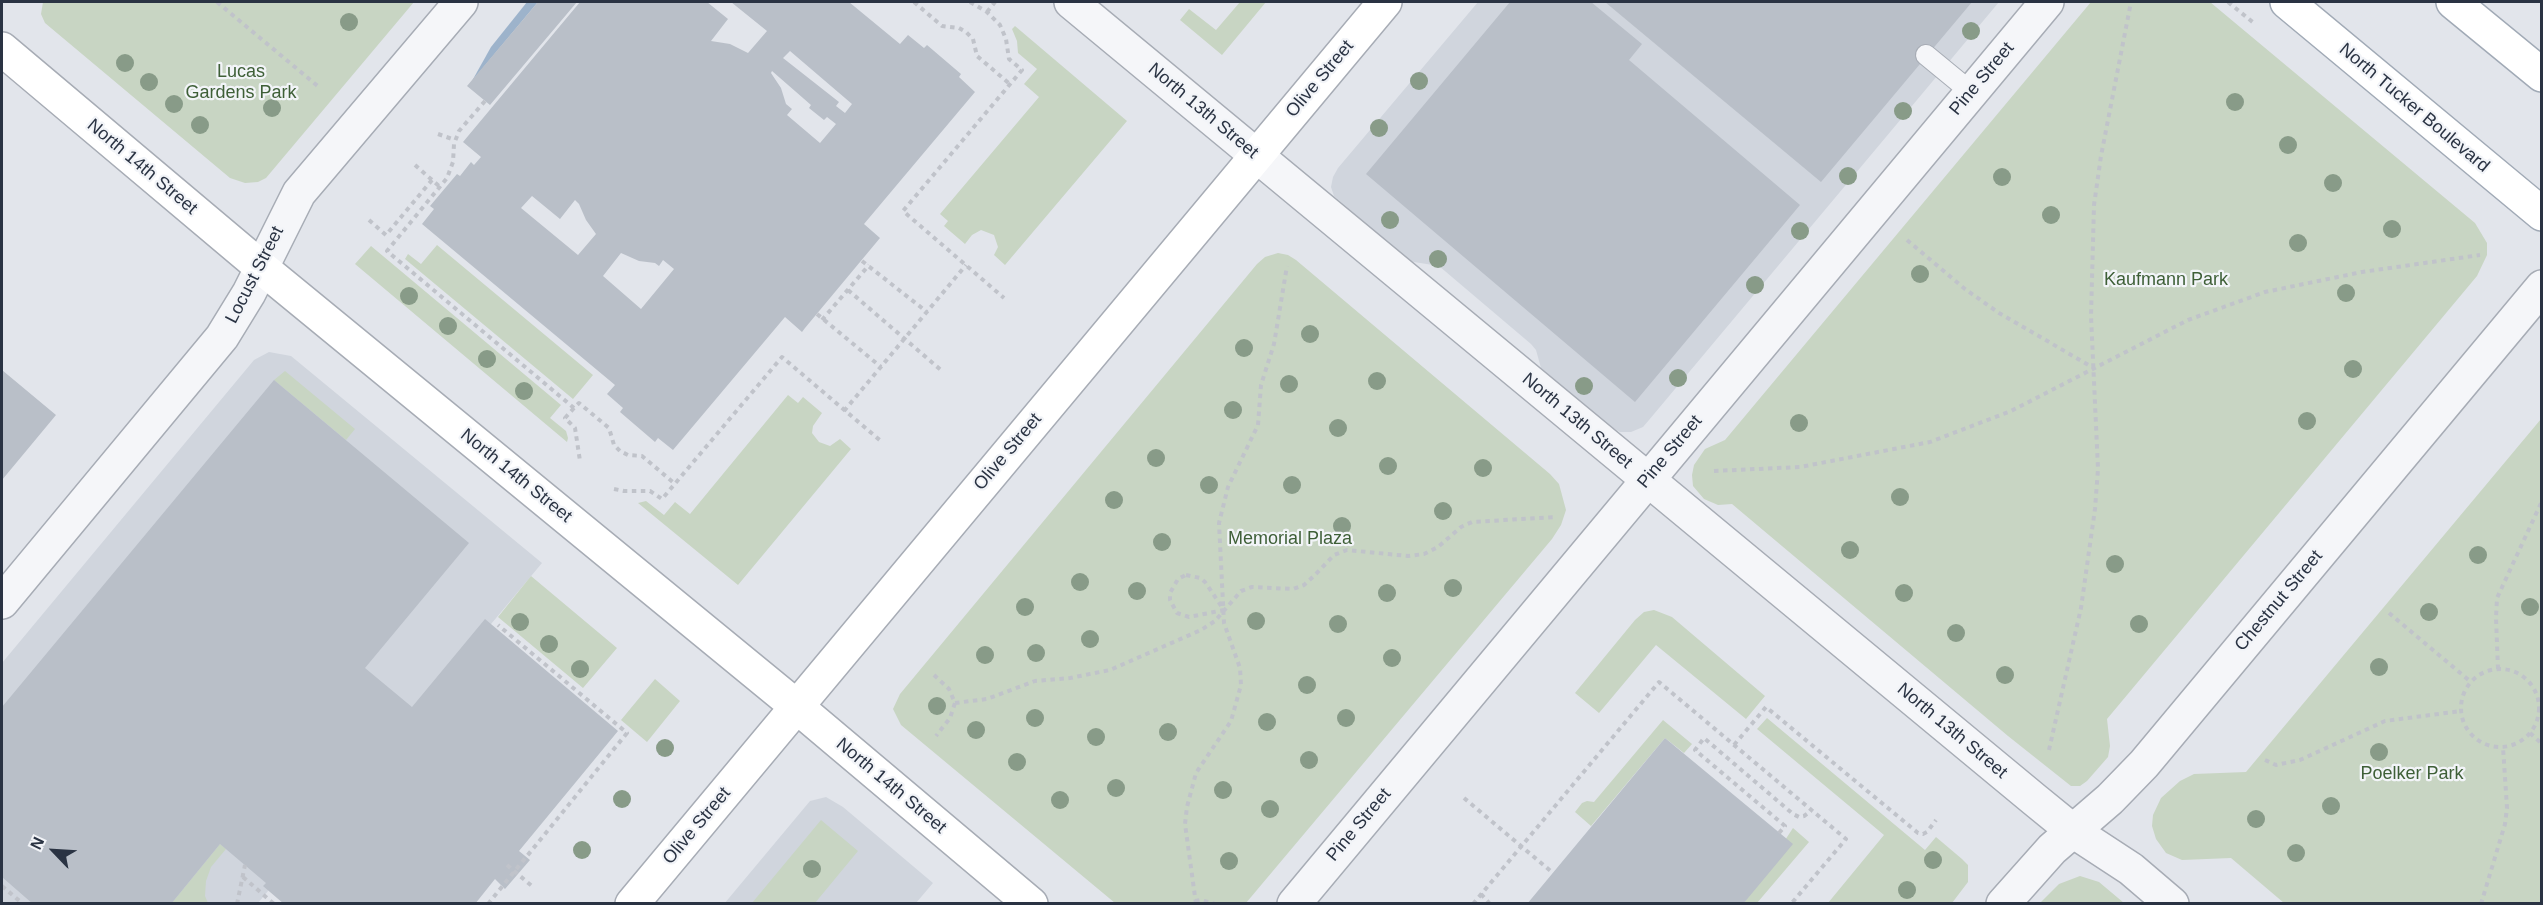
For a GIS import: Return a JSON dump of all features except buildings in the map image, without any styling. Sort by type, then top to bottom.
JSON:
[{"type":"main road","name":"Olive Street","points":[[632,903],[1385,2]]},
{"type":"main road","name":"North Tucker Boulevard","points":[[2287,2],[2541,214]]},
{"type":"main road","points":[[2453,2],[2541,75]]},
{"type":"main road","name":"North 14th Street","points":[[2,49],[262,268],[796,706],[1031,903]]},
{"type":"street","name":"Locust Street","points":[[2,602],[222,337],[262,268],[299,193],[461,2]]},
{"type":"street","name":"North 13th Street","points":[[1071,2],[2073,831],[2131,869],[2172,903]]},
{"type":"street","name":"Pine Street","points":[[1294,903],[2047,2]]},
{"type":"street","name":"Chestnut Street","points":[[2003,903],[2038,864],[2110,799],[2144,764],[2541,286]]},
{"type":"lane","points":[[1926,55],[1971,92]]},
{"type":"path","points":[[219,2],[320,88]]},
{"type":"path","points":[[914,2],[942,26],[959,28],[966,32],[973,39],[977,56],[1011,85]]},
{"type":"path","points":[[970,2],[987,12],[1000,25],[1004,33],[1009,59],[1022,70],[903,212],[1004,298]]},
{"type":"path","points":[[987,12],[995,2]]},
{"type":"path","points":[[2049,750],[2081,608],[2095,508],[2098,469],[2091,272],[2094,205],[2101,156],[2131,2]]},
{"type":"path","points":[[485,101],[459,131],[455,140],[450,172],[387,251],[574,408]]},
{"type":"path","points":[[438,134],[455,140]]},
{"type":"path","points":[[415,165],[440,187]]},
{"type":"path","points":[[369,220],[386,235],[432,180]]},
{"type":"path","points":[[1907,240],[1965,289],[1999,314],[2093,367]]},
{"type":"path","points":[[1714,471],[1760,471],[1800,467],[1930,442],[2011,411],[2188,320],[2265,292],[2362,272],[2480,255]]},
{"type":"path","points":[[862,261],[927,312]]},
{"type":"path","points":[[822,320],[869,265]]},
{"type":"path","points":[[844,411],[966,266]]},
{"type":"path","points":[[1215,903],[1201,900],[1196,902],[1185,824],[1191,789],[1197,773],[1231,721],[1241,685],[1239,668],[1225,630],[1219,523],[1228,487],[1258,425],[1261,385],[1274,344],[1287,266]]},
{"type":"path","points":[[848,290],[942,371]]},
{"type":"path","points":[[817,314],[881,367]]},
{"type":"path","points":[[614,489],[650,490],[662,499],[782,357],[882,442]]},
{"type":"path","points":[[580,461],[575,428],[565,418],[579,403],[609,429],[614,445],[620,451],[628,455],[642,456],[674,483]]},
{"type":"path","points":[[2498,669],[2496,618],[2498,598],[2541,501]]},
{"type":"path","points":[[955,703],[987,699],[1035,681],[1070,678],[1110,670],[1201,630],[1215,621],[1241,591],[1252,587],[1293,589],[1304,585],[1334,555],[1347,550],[1408,556],[1424,554],[1438,547],[1461,527],[1472,522],[1555,517]]},
{"type":"path","points":[[1186,575],[1200,578],[1224,610],[1196,617],[1183,616],[1172,607],[1170,600],[1173,585],[1186,575]]},
{"type":"path","points":[[2389,613],[2471,682]]},
{"type":"path","points":[[488,903],[627,733],[498,625]]},
{"type":"path","points":[[2498,669],[2522,675],[2534,689],[2540,705],[2539,715],[2530,733],[2519,743],[2503,747],[2480,742],[2470,733],[2461,711],[2465,691],[2471,682],[2482,673],[2498,669]]},
{"type":"path","points":[[934,675],[949,689],[955,703],[950,718],[936,736]]},
{"type":"path","points":[[1473,903],[1659,682],[1845,839],[1791,903]]},
{"type":"path","points":[[1734,746],[1766,707],[1918,833],[1927,832],[1936,820]]},
{"type":"path","points":[[2265,760],[2276,765],[2300,760],[2385,721],[2461,711]]},
{"type":"path","points":[[2530,733],[2541,744]]},
{"type":"path","points":[[1779,833],[1785,826],[1695,750],[1704,738],[1793,814],[1799,817],[1811,811]]},
{"type":"path","points":[[2481,903],[2503,832],[2507,808],[2503,747]]},
{"type":"path","points":[[1464,798],[1553,873]]},
{"type":"path","points":[[237,903],[245,865]]},
{"type":"path","points":[[507,865],[533,887]]},
{"type":"path","points":[[243,878],[274,903]]},
{"type":"path","points":[[2,885],[23,903]]},
{"type":"path","points":[[1481,894],[1490,903]]},
{"type":"shaded area","points":[[1478,2],[1999,2],[1643,427],[1631,432],[1620,432],[1609,426],[1546,374],[1531,344],[1439,266],[1406,259],[1334,196],[1331,187],[1338,168]]},
{"type":"shaded area","points":[[269,352],[291,356],[542,563],[258,903],[2,904],[2,663],[254,360]]},
{"type":"shaded area","points":[[826,797],[843,807],[933,883],[916,903],[724,904],[810,801]]},
{"type":"green space","name":"Lucas Gardens Park","points":[[43,2],[414,2],[266,178],[258,182],[245,183],[230,178],[45,23],[41,14]]},
{"type":"green space","points":[[1240,2],[1266,2],[1222,55],[1180,20],[1189,9],[1216,30]]},
{"type":"green space","name":"Kaufmann Park","points":[[2091,2],[2210,2],[2475,223],[2487,243],[2487,255],[2477,276],[2107,719],[2110,746],[2108,757],[2087,781],[2080,786],[2071,786],[2008,736],[1732,504],[1718,505],[1704,499],[1693,486],[1692,475],[1694,465],[1705,449],[1725,440]]},
{"type":"green space","points":[[1015,26],[1127,121],[1005,265],[994,255],[998,247],[994,235],[981,230],[972,235],[965,244],[944,226],[948,221],[940,214],[1039,97],[1024,84],[1037,69],[1018,53],[1017,41],[1012,29]]},
{"type":"green space","points":[[437,245],[593,375],[573,399],[405,259],[408,254],[421,264]]},
{"type":"green space","points":[[371,246],[561,405],[550,418],[566,431],[567,442],[355,264]]},
{"type":"green space","name":"Memorial Plaza","points":[[1278,253],[1296,260],[1550,474],[1559,484],[1566,510],[1561,525],[1552,539],[1246,903],[1115,903],[901,725],[893,709],[900,694],[1257,264],[1265,257]]},
{"type":"green space","points":[[285,371],[355,429],[346,440],[274,380]]},
{"type":"green space","points":[[788,395],[798,403],[803,397],[822,413],[813,426],[812,433],[819,442],[830,446],[840,439],[851,449],[738,585],[638,503],[646,501],[664,515],[675,502],[690,514]]},
{"type":"green space","name":"Poelker Park","points":[[2541,419],[2541,903],[2284,903],[2231,858],[2182,860],[2166,853],[2156,839],[2152,826],[2153,815],[2161,798],[2180,781],[2194,774],[2246,772]]},
{"type":"green space","points":[[531,576],[617,648],[583,688],[498,617]]},
{"type":"green space","points":[[1654,610],[1672,617],[1765,696],[1746,719],[1656,645],[1599,713],[1575,693],[1635,620],[1644,612]]},
{"type":"green space","points":[[655,679],[680,701],[647,742],[621,720]]},
{"type":"green space","points":[[1767,718],[1925,850],[1936,837],[1968,865],[1968,882],[1952,903],[1828,903],[1884,835],[1757,729]]},
{"type":"green space","points":[[1663,720],[1692,744],[1684,753],[1665,738],[1591,826],[1575,812],[1582,803],[1594,802]]},
{"type":"green space","points":[[821,820],[858,851],[815,903],[752,903]]},
{"type":"green space","points":[[1793,828],[1809,842],[1757,903],[1743,904]]},
{"type":"green space","points":[[220,844],[226,849],[211,867],[206,881],[205,896],[208,903],[171,904]]},
{"type":"green space","points":[[2080,876],[2099,882],[2124,903],[2040,903],[2059,884]]},
{"type":"water","points":[[527,2],[538,2],[472,81],[491,47]]}]
